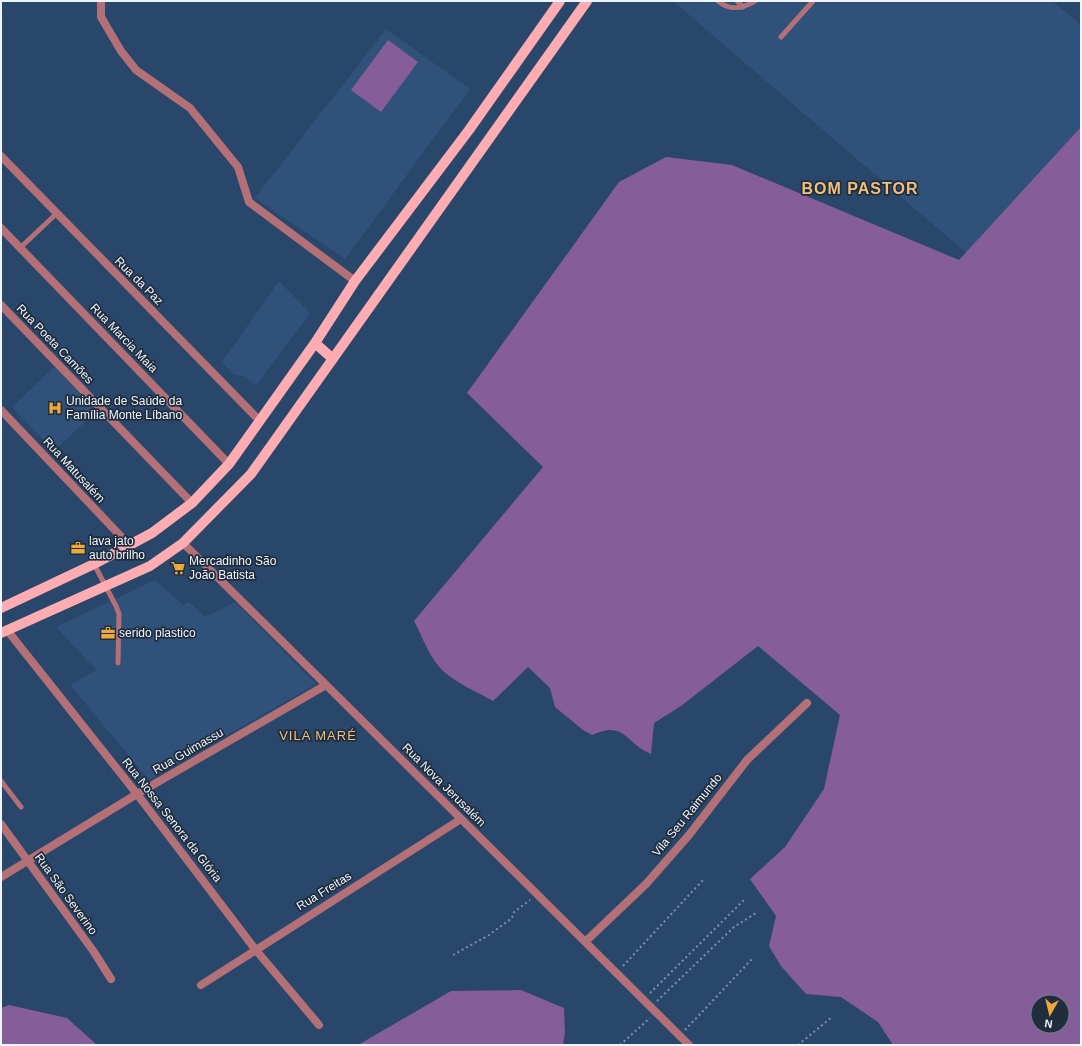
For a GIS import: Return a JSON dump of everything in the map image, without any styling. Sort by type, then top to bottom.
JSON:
[{"type":"main road","points":[[1,608],[94,564],[152,533],[192,502],[229,464],[315,343],[355,281],[469,130],[560,1]]},
{"type":"main road","points":[[4,631],[150,566],[183,543],[251,474],[587,1]]},
{"type":"main road","points":[[315,343],[333,359]]},
{"type":"street","points":[[101,1],[101,17],[121,51],[136,70],[190,108],[238,167],[250,202],[355,281]]},
{"type":"street","name":"Rua da Paz","points":[[1,156],[56,214],[260,421]]},
{"type":"street","name":"Rua Marcia Maia","points":[[1,228],[229,464]]},
{"type":"street","name":"Rua Poeta Camões","points":[[1,305],[192,502]]},
{"type":"street","name":"Rua Matusalém","points":[[1,410],[130,546]]},
{"type":"street","name":"Rua Nova Jerusalém","points":[[183,543],[688,1045]]},
{"type":"street","name":"Rua Nossa Senora da Glória","points":[[4,631],[137,794],[255,949],[318,1025]]},
{"type":"street","name":"Rua Guimassu","points":[[1,877],[28,862],[137,794],[326,685]]},
{"type":"street","name":"Vila Seu Raimundo","points":[[585,942],[646,884],[689,836],[747,760],[807,702]]},
{"type":"street","name":"Rua Freitas","points":[[201,985],[255,949],[461,819]]},
{"type":"street","name":"Rua São Severino","points":[[1,824],[94,952],[111,979]]},
{"type":"lane","points":[[718,1],[724,6],[734,9],[743,7],[755,1]]},
{"type":"lane","points":[[737,1],[743,7]]},
{"type":"lane","points":[[781,37],[813,1]]},
{"type":"lane","points":[[20,248],[56,214]]},
{"type":"lane","points":[[94,564],[107,586],[119,614],[118,663]]},
{"type":"lane","points":[[1,780],[21,807]]},
{"type":"path","points":[[617,973],[703,880]]},
{"type":"path","points":[[453,955],[489,935],[512,918],[514,912],[537,894]]},
{"type":"path","points":[[643,999],[746,898]]},
{"type":"path","points":[[620,1045],[734,926],[756,913]]},
{"type":"path","points":[[679,1036],[753,958]]},
{"type":"path","points":[[798,1045],[832,1017]]},
{"type":"shaded area","points":[[673,1],[1052,1],[1081,25],[1081,354],[1013,293]]},
{"type":"shaded area","points":[[386,29],[470,89],[345,259],[255,198]]},
{"type":"shaded area","points":[[388,40],[418,62],[381,112],[351,90]]},
{"type":"shaded area","points":[[1081,127],[1081,1045],[893,1045],[878,1022],[841,997],[806,994],[781,966],[769,946],[776,916],[750,879],[785,847],[824,789],[840,715],[758,646],[681,706],[654,723],[651,754],[618,731],[603,731],[592,735],[583,730],[555,707],[550,688],[528,667],[493,701],[468,688],[449,676],[439,667],[431,655],[414,621],[543,467],[467,393],[619,182],[666,157],[732,165],[959,260]]},
{"type":"shaded area","points":[[279,281],[310,313],[256,386],[244,376],[234,375],[222,362]]},
{"type":"shaded area","name":"Unidade de Saúde da Família Monte Líbano","points":[[56,365],[98,410],[54,451],[12,407]]},
{"type":"shaded area","points":[[155,580],[183,605],[189,602],[205,617],[235,602],[316,684],[149,780],[70,685],[96,670],[56,627]]},
{"type":"shaded area","points":[[521,990],[564,1008],[565,1032],[563,1045],[358,1045],[451,991]]},
{"type":"shaded area","points":[[9,1005],[67,1018],[97,1045],[1,1045],[1,1008]]},
{"type":"place","name":"Unidade de Saúde da Família Monte Líbano","points":[[55,408]]},
{"type":"place","name":"lava jato auto brilho","points":[[78,548]]},
{"type":"place","name":"Mercadinho São João Batista","points":[[178,568]]},
{"type":"place","name":"serido plastico","points":[[108,633]]},
{"type":"district","name":"BOM PASTOR","points":[[860,188]]},
{"type":"district","name":"VILA MARÉ","points":[[318,735]]}]
